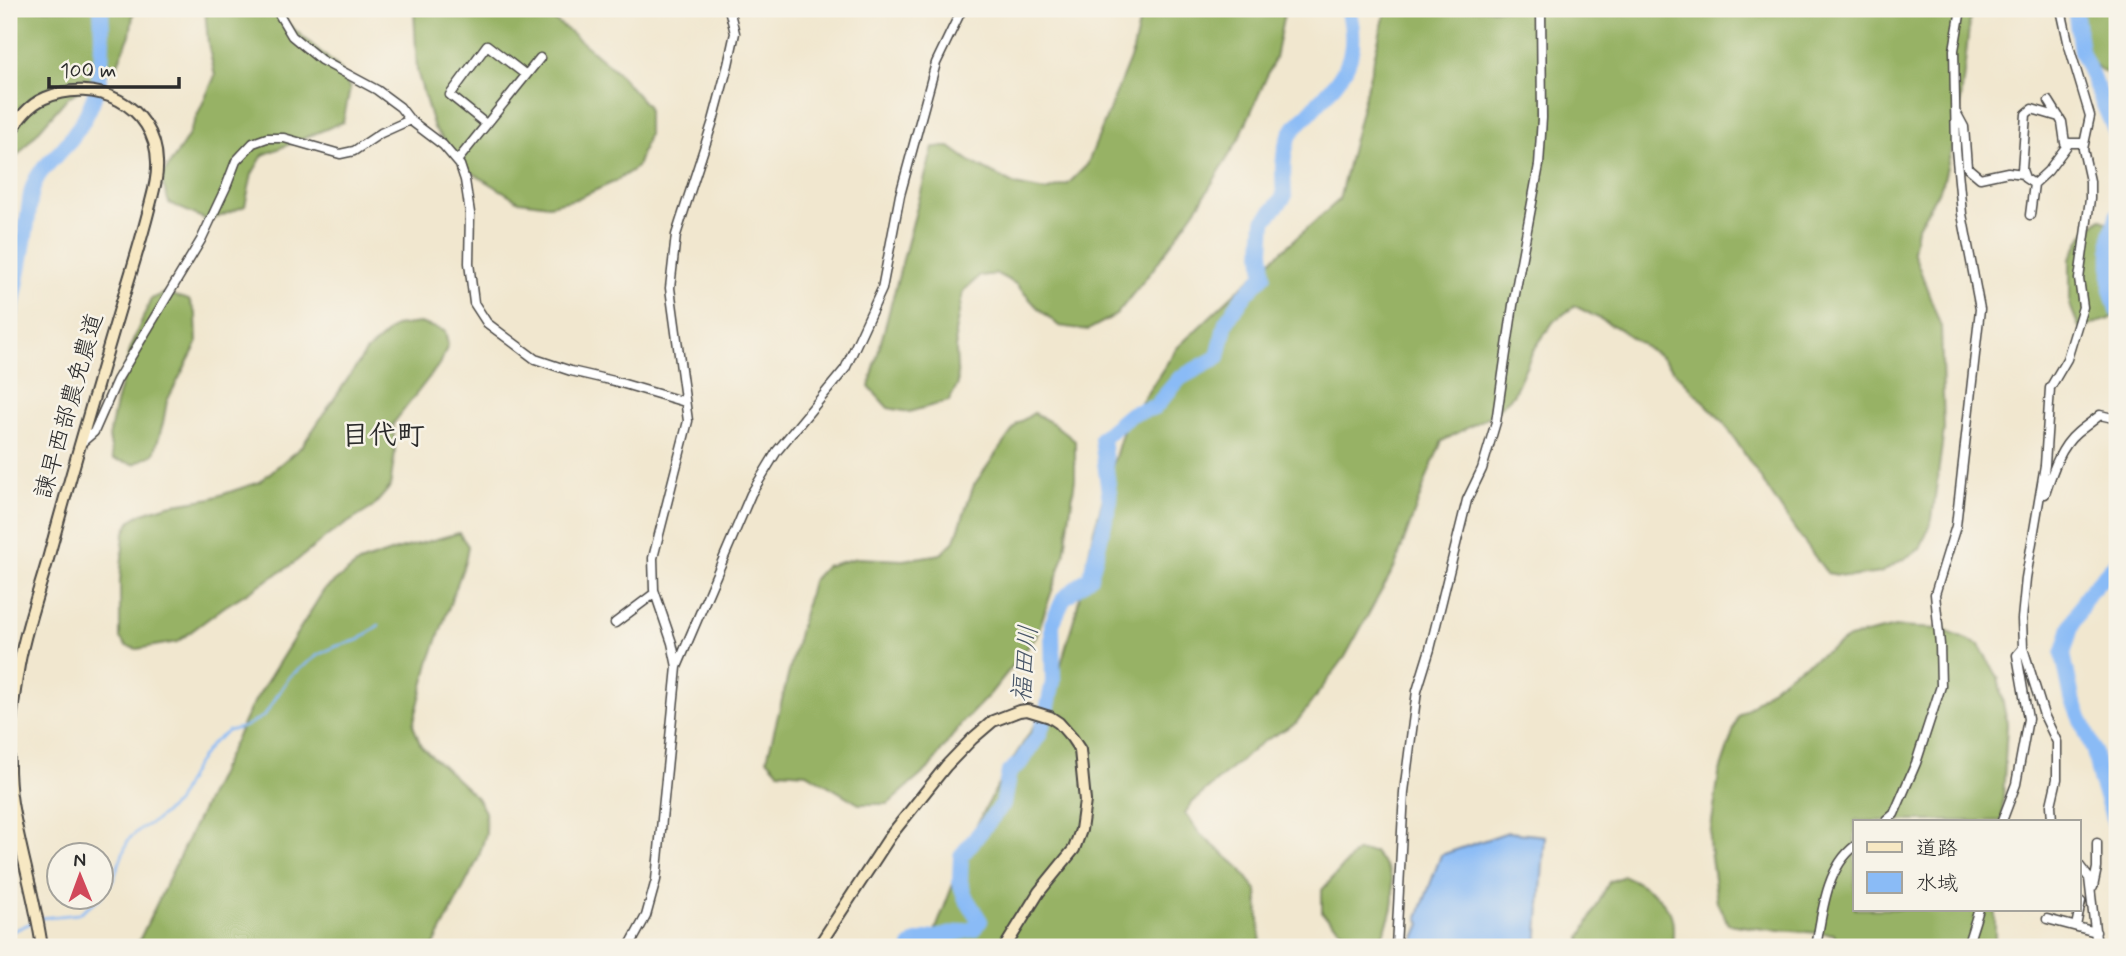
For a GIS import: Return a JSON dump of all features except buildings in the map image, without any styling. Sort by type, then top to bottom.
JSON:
[{"type":"street","points":[[276,9],[292,36],[321,60],[377,90],[400,107],[410,120],[443,145],[457,161],[465,180],[470,213],[469,263],[474,303],[487,323],[535,359],[571,372],[614,381],[685,402]]},
{"type":"street","points":[[629,947],[646,916],[656,880],[677,667],[655,593],[653,558],[666,516],[688,421],[670,288],[676,235],[713,121],[735,33],[729,9]]},
{"type":"street","points":[[677,667],[751,494],[777,451],[845,369],[882,289],[900,195],[936,63],[962,9]]},
{"type":"street","points":[[1396,947],[1404,792],[1417,691],[1467,500],[1482,469],[1496,422],[1513,305],[1539,165],[1542,118],[1541,9]]},
{"type":"street","points":[[1887,820],[1894,814],[1916,763],[1941,686],[1935,593],[1956,526],[1980,309],[1962,214],[1956,149],[1954,50],[1961,9]]},
{"type":"street","points":[[2052,820],[2057,779],[2057,742],[2044,715],[2023,648],[2022,619],[2026,578],[2045,465],[2050,388],[2067,359],[2083,307],[2079,279],[2091,199],[2083,149],[2090,116],[2059,9]]},
{"type":"street","points":[[486,124],[450,95],[487,45],[526,75]]},
{"type":"street","points":[[457,161],[540,58]]},
{"type":"street","name":"諫早西部農免農道","points":[[9,135],[28,108],[45,98],[67,91],[86,89],[104,93],[123,102],[152,135],[157,160],[157,177],[143,232],[80,444],[18,668],[9,757],[11,800],[41,943]]},
{"type":"street","points":[[2049,101],[2059,117],[2065,143],[2084,143]]},
{"type":"street","points":[[2034,184],[2023,174],[2022,150],[2026,114],[2032,109],[2059,117]]},
{"type":"street","points":[[1956,112],[1964,127],[1968,167],[1980,177],[2008,172],[2023,174]]},
{"type":"street","points":[[80,444],[94,432],[117,380],[201,240],[236,161],[253,143],[267,138],[284,138],[340,154],[354,151],[381,133],[410,120]]},
{"type":"street","points":[[2030,215],[2034,184],[2048,171],[2069,143]]},
{"type":"street","points":[[2039,506],[2051,475],[2077,432],[2100,415],[2117,419]]},
{"type":"street","points":[[615,623],[655,593]]},
{"type":"street","points":[[2001,820],[2016,784],[2028,719],[2017,655],[2023,648]]},
{"type":"street","points":[[818,947],[891,835],[971,739],[993,721],[1018,711],[1036,712],[1059,723],[1080,750],[1085,801],[1081,830],[1074,849],[1039,892],[1005,947]]},
{"type":"street","points":[[2091,894],[2097,868],[2097,843]]},
{"type":"street","points":[[1816,947],[1825,898],[1834,873],[1853,849]]},
{"type":"street","points":[[2080,866],[2089,877],[2098,947]]},
{"type":"street","points":[[2080,907],[2081,902]]},
{"type":"street","points":[[1967,947],[1978,911]]},
{"type":"street","points":[[2076,926],[2079,911]]},
{"type":"street","points":[[2047,919],[2096,932]]},
{"type":"green space","points":[[9,9],[134,9],[130,35],[116,68],[67,98],[9,165]]},
{"type":"green space","points":[[205,9],[281,9],[288,24],[339,68],[350,89],[343,122],[263,155],[252,174],[245,206],[209,221],[169,203],[161,178],[187,138],[215,76]]},
{"type":"green space","points":[[414,9],[538,9],[616,71],[648,107],[648,135],[637,167],[614,182],[576,199],[549,205],[519,201],[468,170],[434,128],[417,71]]},
{"type":"green space","points":[[1142,9],[1285,9],[1275,58],[1239,139],[1200,203],[1154,268],[1116,315],[1088,330],[1059,326],[1016,284],[997,274],[980,276],[963,291],[955,333],[958,384],[949,401],[909,412],[888,408],[869,387],[933,147],[950,147],[971,162],[1015,185],[1045,191],[1068,184],[1087,165],[1133,51]]},
{"type":"green space","points":[[1386,9],[1971,9],[1959,118],[1943,183],[1917,228],[1913,251],[1941,327],[1944,430],[1932,519],[1920,549],[1880,573],[1850,577],[1827,573],[1724,423],[1662,358],[1616,327],[1575,306],[1554,321],[1533,351],[1513,395],[1492,415],[1442,441],[1395,566],[1345,657],[1296,723],[1261,743],[1193,802],[1185,813],[1200,834],[1240,868],[1257,891],[1261,947],[929,947],[973,832],[1005,772],[1051,699],[1077,608],[1094,530],[1123,430],[1177,348],[1339,200]]},
{"type":"green space","points":[[2073,9],[2117,9],[2117,77],[2098,68],[2085,51]]},
{"type":"green space","points":[[2101,218],[2117,229],[2117,312],[2110,319],[2079,328],[2070,305],[2070,259],[2084,233]]},
{"type":"green space","points":[[165,293],[189,300],[196,315],[197,344],[167,401],[154,454],[134,464],[113,459],[109,437],[132,343],[151,299]]},
{"type":"green space","points":[[420,323],[445,331],[448,345],[441,362],[393,424],[395,452],[390,487],[373,507],[330,534],[290,566],[224,607],[177,642],[137,649],[126,646],[120,638],[120,581],[124,534],[131,520],[168,505],[212,498],[259,482],[302,446],[366,352],[395,326]]},
{"type":"green space","points":[[1034,413],[1054,424],[1075,441],[1075,479],[1064,556],[1036,637],[990,694],[962,723],[928,769],[888,804],[859,804],[807,773],[778,771],[767,759],[812,581],[826,566],[857,558],[903,560],[941,554],[955,540],[974,485],[1017,424]]},
{"type":"green space","points":[[459,533],[468,546],[465,562],[429,663],[413,725],[421,746],[477,798],[485,812],[486,833],[478,859],[433,947],[136,947],[251,707],[324,590],[359,563]]},
{"type":"green space","points":[[1895,627],[1941,629],[1979,645],[1998,677],[2007,723],[2002,820],[1853,820],[1853,911],[1995,911],[1995,947],[1837,947],[1834,934],[1728,924],[1717,902],[1709,842],[1719,774],[1738,717],[1789,674],[1849,638]]},
{"type":"green space","points":[[1356,852],[1374,852],[1387,868],[1391,880],[1392,909],[1377,947],[1357,947],[1322,913],[1322,890]]},
{"type":"green space","points":[[1624,876],[1648,889],[1668,909],[1673,922],[1672,947],[1581,947],[1581,937],[1609,882]]},
{"type":"water","points":[[1508,832],[1545,836],[1537,947],[1411,947],[1421,924],[1418,917],[1441,855]]},
{"type":"waterway","points":[[9,323],[35,181],[81,124],[95,94],[101,62],[101,9]]},
{"type":"waterway","name":"福田川","points":[[911,947],[917,942],[974,929],[980,921],[965,897],[960,882],[961,856],[1003,804],[1009,772],[1020,763],[1039,735],[1053,682],[1052,624],[1064,598],[1090,577],[1110,501],[1102,438],[1131,414],[1155,407],[1180,378],[1218,357],[1226,322],[1243,297],[1264,275],[1264,221],[1284,197],[1283,164],[1288,140],[1293,130],[1340,78],[1351,55],[1352,27],[1348,9]]},
{"type":"waterway","points":[[2075,9],[2081,51],[2117,135]]},
{"type":"waterway","points":[[2117,216],[2111,239],[2111,289],[2117,310]]},
{"type":"waterway","points":[[2117,562],[2087,595],[2072,624],[2063,654],[2072,698],[2094,751],[2100,779],[2117,829]]},
{"type":"waterway","points":[[116,872],[128,840],[176,803],[195,766],[211,744],[228,731],[244,727],[264,716],[290,676],[318,655],[359,640],[379,625]]},
{"type":"waterway","points":[[41,918],[78,914],[82,911]]},
{"type":"waterway","points":[[9,933],[35,921]]},
{"type":"district","name":"目代町","points":[[383,436]]}]
